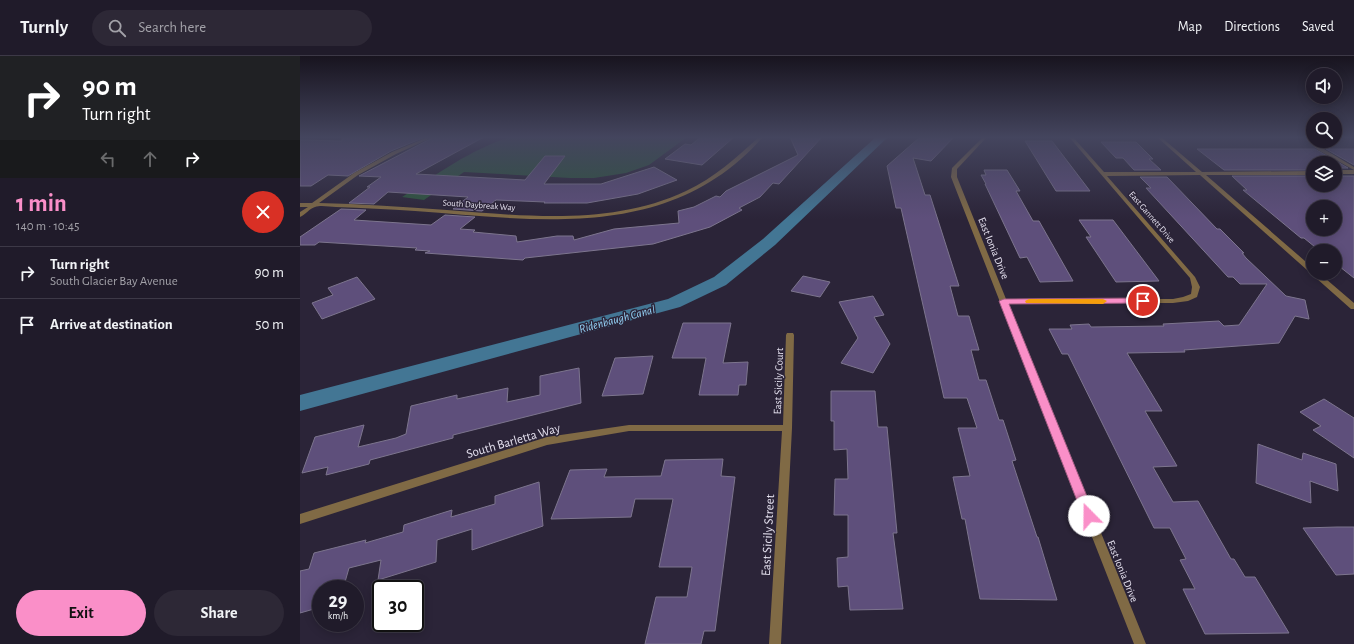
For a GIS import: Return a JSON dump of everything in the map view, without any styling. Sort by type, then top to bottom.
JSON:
[{"type":"street","points":[[300,215],[356,174],[373,164]]},
{"type":"street","name":"South Daybreak Way","points":[[300,205],[401,208],[538,219],[572,218],[602,215],[643,208],[679,196],[709,180],[729,164]]},
{"type":"street","name":"East Ionia Drive","points":[[958,164],[954,169],[954,177],[1140,644]]},
{"type":"street","name":"East Gannett Drive","points":[[1004,301],[1174,301],[1185,299],[1194,295],[1196,287],[1193,278],[1095,164]]},
{"type":"street","points":[[1191,164],[1306,265]]},
{"type":"street","points":[[1103,174],[1306,172]]},
{"type":"street","points":[[1342,172],[1354,172]]},
{"type":"street","points":[[1323,280],[1354,307]]},
{"type":"street","name":"East Sicily Court","points":[[787,428],[790,334]]},
{"type":"street","name":"South Barletta Way","points":[[300,519],[548,441],[629,428],[787,428]]},
{"type":"street","name":"East Sicily Street","points":[[775,644],[787,428]]},
{"type":"green space","points":[[452,164],[650,164],[626,173],[594,178],[464,172],[424,200],[402,197]]},
{"type":"building","points":[[300,164],[368,164],[348,176],[328,175],[311,186],[300,186]]},
{"type":"building","points":[[381,164],[434,164],[416,174],[525,180],[538,164],[559,164],[544,184],[601,184],[654,167],[677,180],[638,194],[587,203],[544,203],[545,202],[496,200],[482,211],[453,209],[468,197],[388,192],[374,204],[349,203],[381,177],[359,176]]},
{"type":"building","points":[[779,164],[797,164],[779,184],[773,183],[760,197],[739,208],[742,210],[710,227],[653,244],[525,258],[523,260],[425,253],[430,251],[415,250],[417,248],[319,242],[315,245],[300,245],[300,237],[341,209],[366,210],[354,220],[431,225],[445,215],[475,217],[460,229],[475,230],[473,232],[516,236],[517,242],[557,236],[573,236],[574,240],[614,229],[679,223],[678,211],[694,207],[716,196],[720,197],[726,191]]},
{"type":"building","points":[[889,164],[915,164],[925,195],[930,195],[959,286],[950,286],[958,316],[969,316],[979,350],[971,350],[979,380],[986,380],[999,420],[1003,420],[1016,460],[1012,461],[1038,537],[1057,600],[980,599],[965,519],[962,519],[953,477],[970,476],[958,428],[977,428],[967,398],[944,398],[901,208],[896,208],[887,166]]},
{"type":"building","points":[[1040,164],[1070,164],[1090,191],[1056,191]]},
{"type":"building","points":[[1129,164],[1155,164],[1161,170],[1134,170]]},
{"type":"building","points":[[1217,164],[1306,164],[1306,170],[1224,170]]},
{"type":"building","points":[[1342,165],[1348,168],[1342,168]]},
{"type":"building","points":[[984,170],[1007,170],[1020,191],[1016,191],[1033,221],[1039,221],[1073,281],[1040,282],[1027,257],[1020,258],[981,175],[986,175]]},
{"type":"building","points":[[1232,176],[1306,176],[1306,192],[1342,192],[1342,176],[1354,176],[1354,278],[1342,269],[1342,244],[1311,244],[1304,238],[1301,238],[1243,190],[1247,190]]},
{"type":"building","points":[[1140,177],[1167,177],[1217,229],[1220,229],[1244,253],[1242,253],[1246,258],[1286,296],[1305,300],[1309,319],[1295,316],[1279,343],[1184,350],[1185,352],[1127,353],[1162,411],[1145,411],[1177,466],[1153,467],[1173,502],[1198,501],[1231,559],[1234,559],[1245,577],[1255,577],[1289,633],[1205,634],[1183,589],[1195,589],[1180,560],[1186,559],[1170,528],[1154,528],[1068,354],[1062,354],[1049,329],[1072,329],[1070,325],[1089,324],[1091,327],[1164,326],[1163,324],[1219,321],[1224,326],[1239,325],[1267,284],[1240,284],[1233,277],[1228,277],[1146,188],[1151,188]]},
{"type":"building","points":[[1079,220],[1113,220],[1159,281],[1116,282],[1086,237],[1091,237]]},
{"type":"building","points":[[803,276],[830,282],[820,297],[791,291]]},
{"type":"building","points":[[357,277],[375,299],[322,319],[312,303],[333,295],[328,288]]},
{"type":"building","points":[[873,296],[884,315],[874,317],[890,344],[873,373],[841,363],[858,338],[839,302]]},
{"type":"building","points":[[683,323],[731,323],[723,363],[748,362],[746,385],[739,385],[738,395],[699,395],[706,358],[672,358]]},
{"type":"building","points":[[653,356],[643,394],[602,396],[615,358]]},
{"type":"building","points":[[579,368],[581,403],[453,435],[453,438],[370,460],[369,464],[326,475],[328,467],[302,473],[315,437],[364,425],[358,447],[396,438],[406,434],[411,406],[457,395],[457,399],[508,388],[507,402],[540,395],[540,376]]},
{"type":"building","points":[[831,391],[875,391],[878,427],[887,427],[897,533],[893,533],[903,609],[850,610],[848,586],[838,587],[837,558],[848,557],[848,515],[834,515],[835,479],[848,479],[847,449],[834,450],[834,421],[831,421]]},
{"type":"building","points":[[1324,399],[1354,418],[1354,458],[1313,430],[1321,426],[1300,412]]},
{"type":"building","points":[[1258,444],[1302,460],[1303,453],[1336,464],[1338,491],[1310,481],[1311,503],[1256,483]]},
{"type":"building","points":[[723,459],[721,476],[735,477],[715,631],[704,631],[701,644],[645,644],[656,597],[687,597],[692,567],[659,567],[673,499],[635,499],[631,517],[551,519],[570,470],[607,469],[604,477],[661,476],[665,460]]},
{"type":"building","points":[[539,482],[543,526],[472,550],[472,529],[437,540],[436,562],[378,580],[381,560],[349,568],[346,580],[312,580],[312,610],[300,613],[300,571],[309,569],[314,553],[366,540],[365,543],[403,532],[404,525],[452,510],[451,517],[495,504],[495,496]]},
{"type":"building","points":[[1354,527],[1354,574],[1336,575],[1303,528]]},
{"type":"waterway","name":"Ridenbaugh Canal","points":[[300,403],[674,303],[720,281],[769,242],[852,164]]},
{"type":"slow traffic","points":[[1029,301],[1103,301]]},
{"type":"route","points":[[1089,516],[1004,301],[1143,301]]}]
